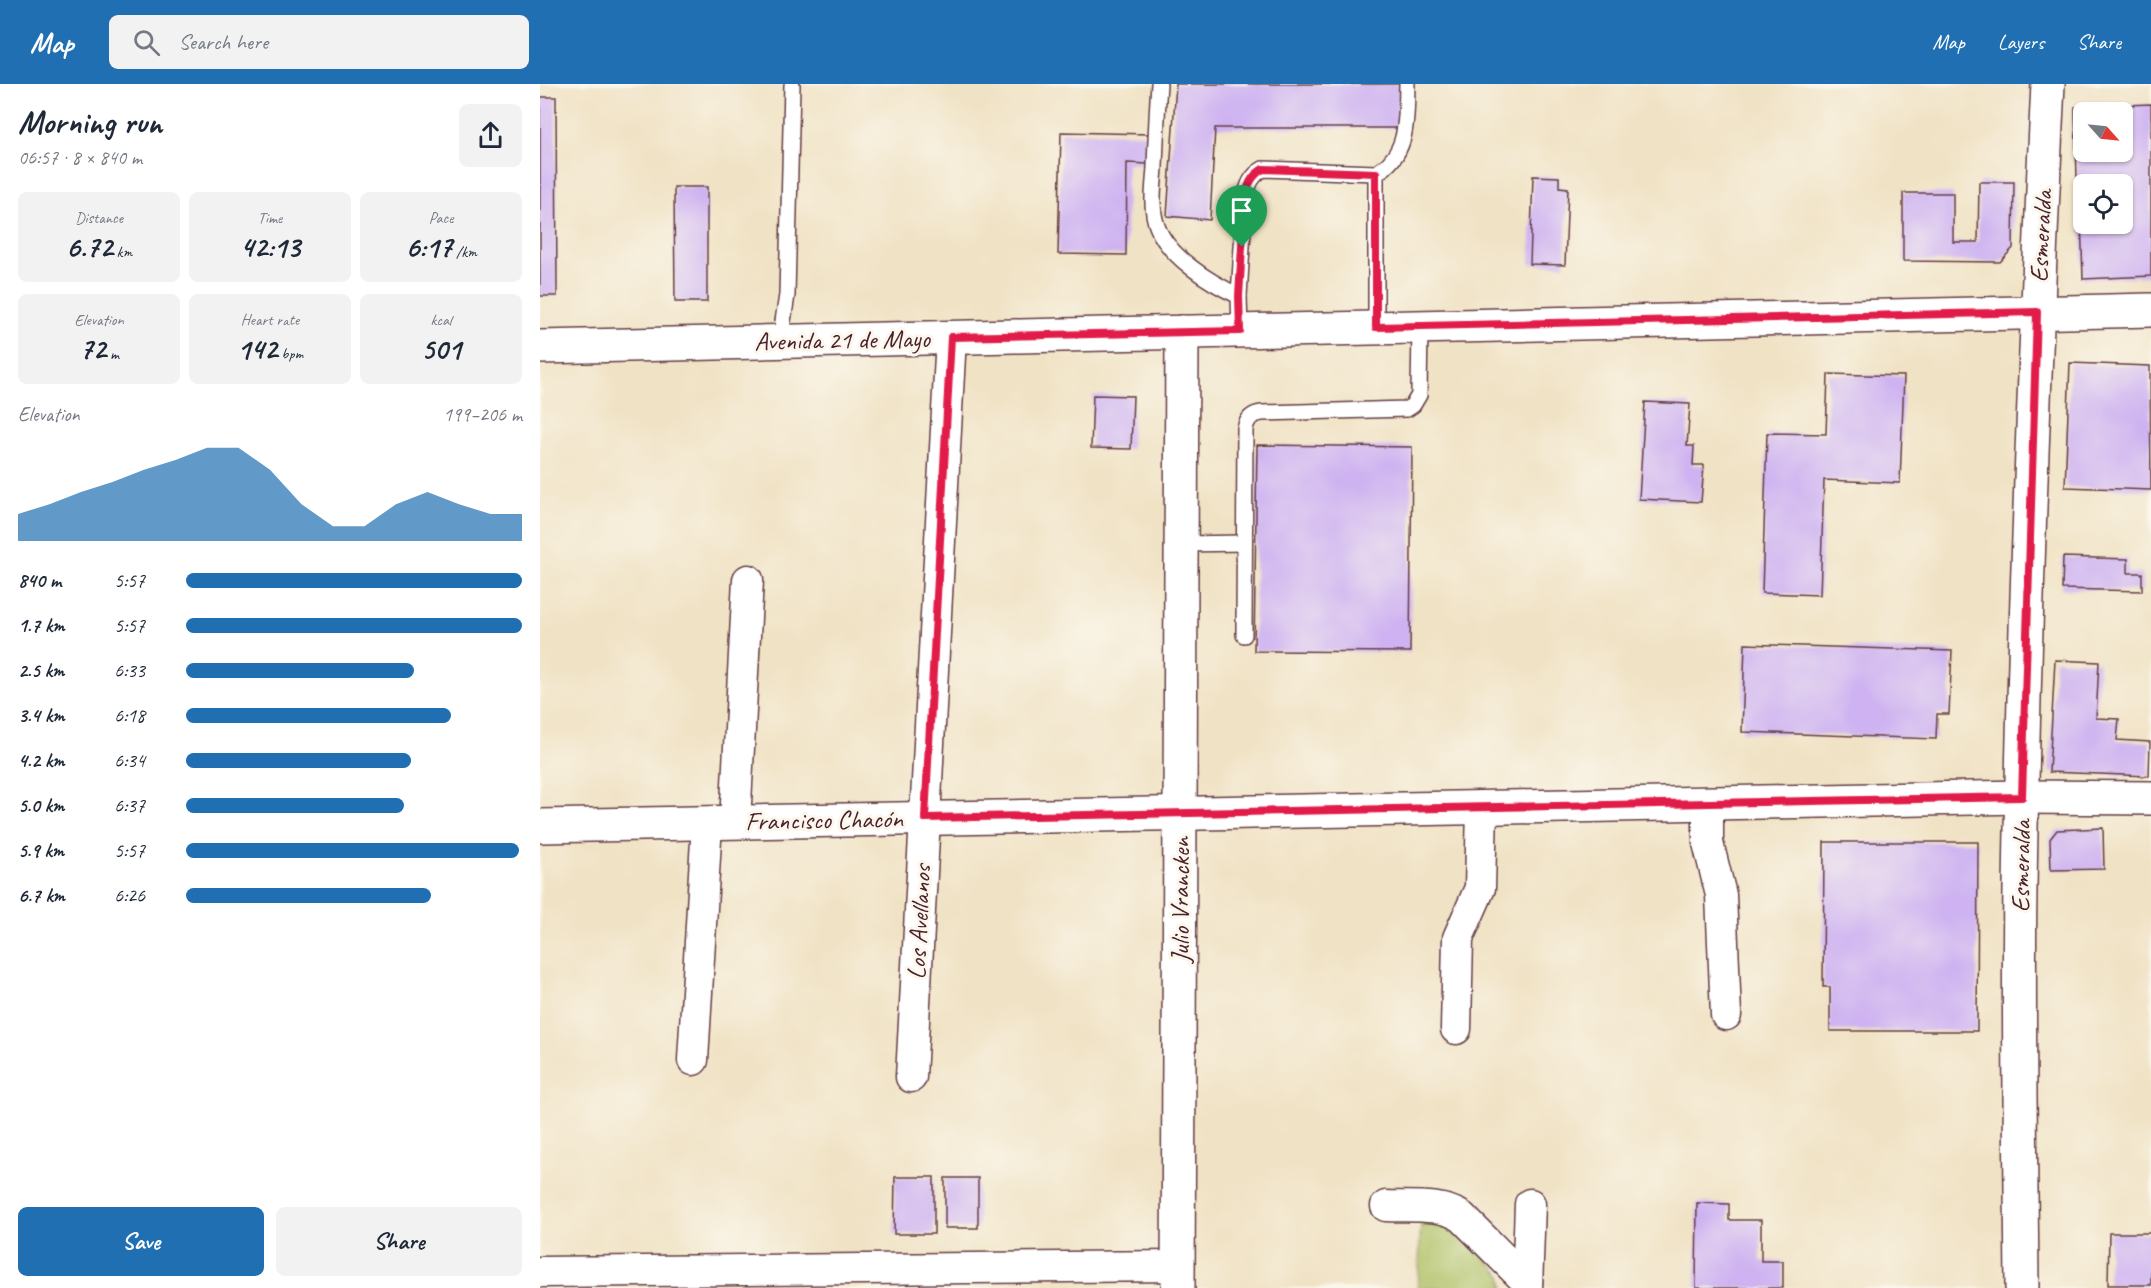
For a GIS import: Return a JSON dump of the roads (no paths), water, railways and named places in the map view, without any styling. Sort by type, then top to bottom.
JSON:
[{"type":"main road","name":"Esmeralda","points":[[2022,1288],[2020,960],[2022,797],[2037,312],[2048,84]]},
{"type":"main road","name":"Avenida 21 de Mayo","points":[[540,347],[2151,309]]},
{"type":"main road","name":"Julio Vrancken","points":[[1178,1277],[1182,332]]},
{"type":"main road","name":"Francisco Chacón","points":[[540,826],[2022,797],[2151,798]]},
{"type":"street","name":"Los Avellanos","points":[[910,1077],[951,337]]},
{"type":"street","points":[[693,1060],[748,580]]},
{"type":"street","points":[[1708,803],[1708,843],[1721,896],[1726,1015]]},
{"type":"street","points":[[1456,1029],[1458,938],[1476,898],[1481,879],[1482,808]]},
{"type":"street","points":[[1527,1285],[1530,1204]]},
{"type":"street","points":[[1386,1206],[1440,1208],[1452,1211],[1462,1217],[1527,1285]]},
{"type":"street","points":[[540,1272],[1178,1277]]},
{"type":"lane","points":[[1159,84],[1153,205],[1157,227],[1170,246],[1189,265],[1216,285],[1239,296]]},
{"type":"lane","points":[[1240,331],[1239,296],[1245,198],[1248,185],[1255,174],[1263,169],[1376,173],[1388,166],[1399,149],[1405,129],[1407,84]]},
{"type":"lane","points":[[780,341],[787,295],[792,85]]},
{"type":"lane","points":[[1376,173],[1376,327]]},
{"type":"lane","points":[[1244,635],[1245,429],[1251,417],[1262,413],[1407,409],[1413,405],[1419,395],[1420,326]]},
{"type":"lane","points":[[1181,544],[1244,543]]}]
